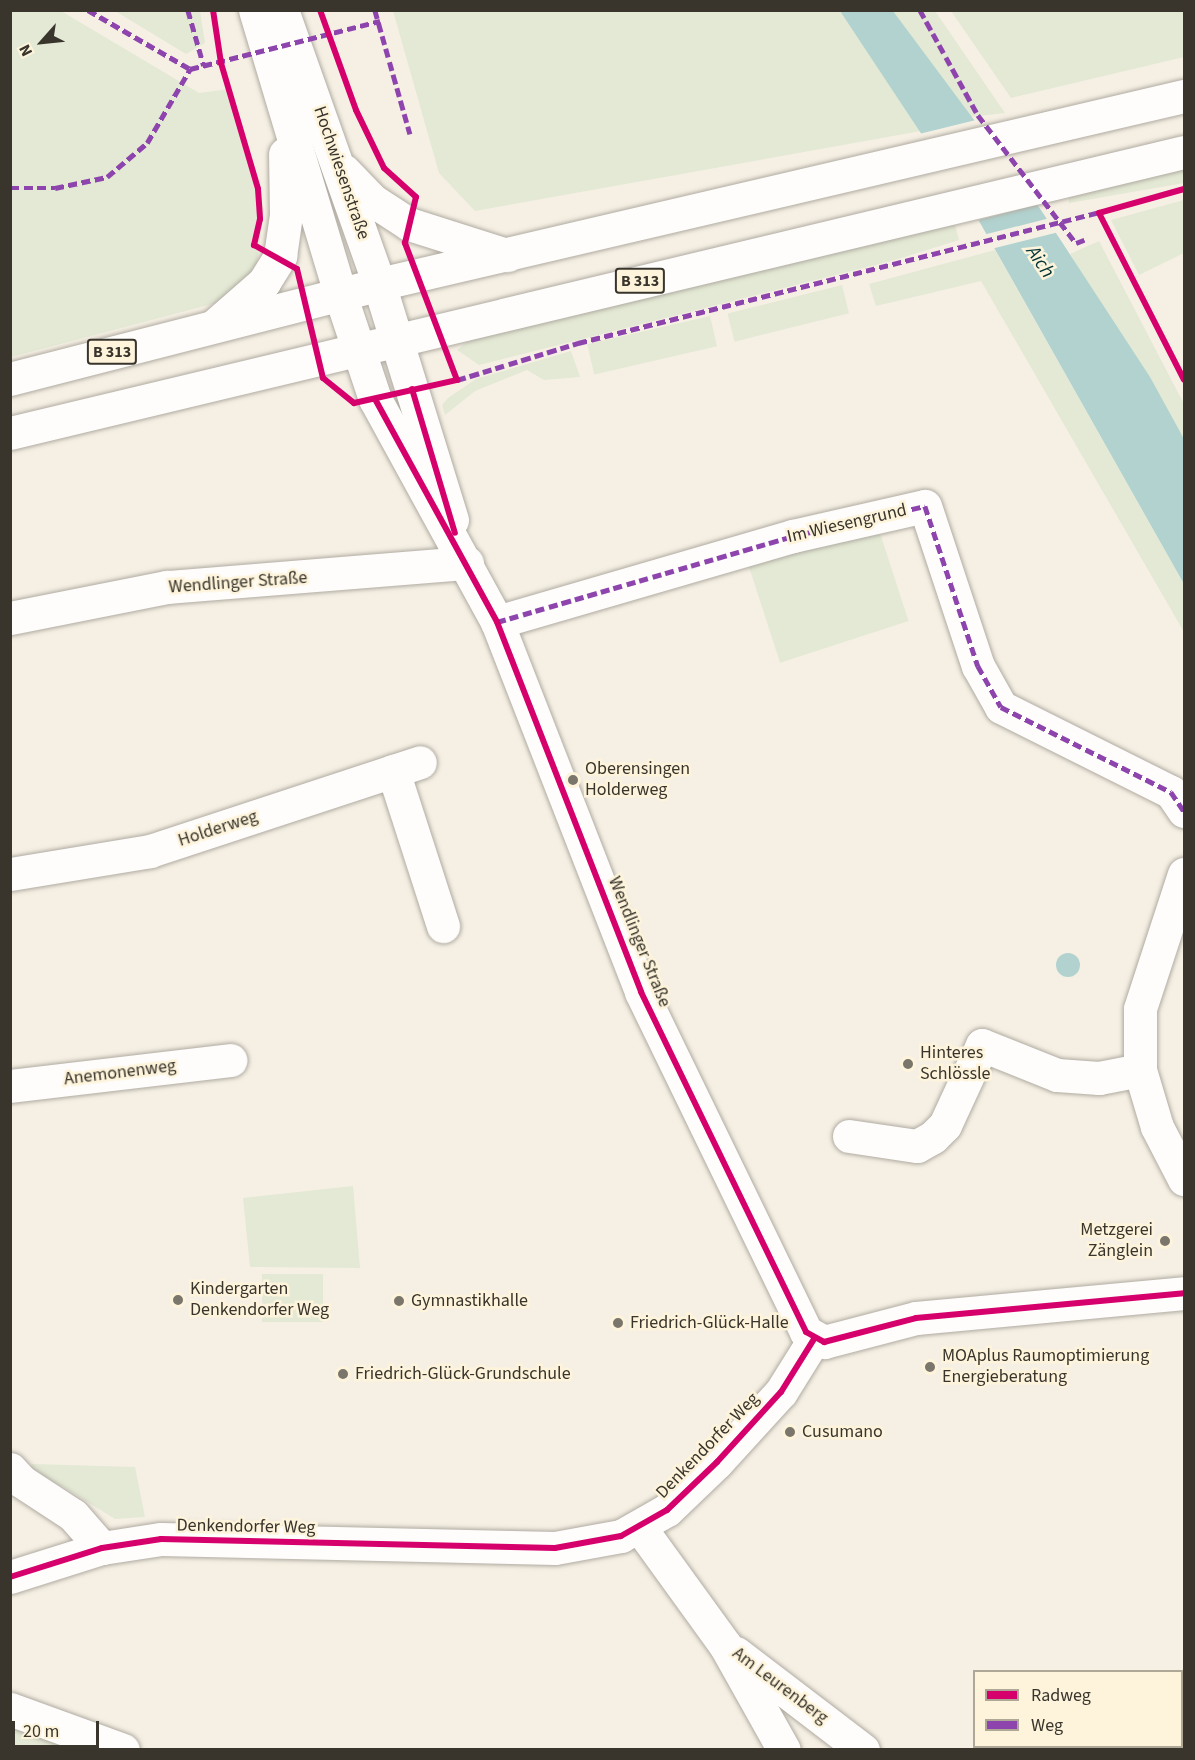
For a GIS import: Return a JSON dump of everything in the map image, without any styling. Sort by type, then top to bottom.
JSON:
[{"type":"street","name":"Hochwiesenstraße","points":[[255,10],[279,105],[340,294]]},
{"type":"street","name":"Hochwiesenstraße","points":[[282,10],[340,168],[395,338]]},
{"type":"street","name":"B 313","points":[[10,379],[379,284],[1185,96]]},
{"type":"street","points":[[214,326],[264,282],[279,256],[286,168],[279,105]]},
{"type":"street","name":"B 313","points":[[10,433],[395,338],[1185,152]]},
{"type":"street","points":[[340,168],[372,200],[409,224],[507,255]]},
{"type":"street","name":"Wendlinger Straße","points":[[340,294],[356,348],[420,487],[462,554],[497,622],[640,992],[797,1318],[814,1339]]},
{"type":"street","name":"Wendlinger Straße","points":[[395,338],[462,554]]},
{"type":"street","name":"Im Wiesengrund","points":[[497,622],[785,538],[925,506],[978,666],[1001,707],[1171,792],[1185,811]]},
{"type":"street","name":"Wendlinger Straße","points":[[10,618],[166,587],[462,554]]},
{"type":"street","name":"Holderweg","points":[[10,874],[150,851],[406,767],[443,926]]},
{"type":"street","points":[[1185,874],[1140,1009],[1140,1070],[1157,1127],[1185,1179]]},
{"type":"street","points":[[849,1136],[917,1146],[933,1137],[982,1045],[1057,1075],[1099,1078],[1140,1070]]},
{"type":"street","name":"Anemonenweg","points":[[10,1086],[230,1060]]},
{"type":"street","points":[[814,1339],[837,1340],[916,1317],[1185,1293]]},
{"type":"street","name":"Denkendorfer Weg","points":[[10,1577],[102,1548],[161,1539],[555,1548],[641,1529],[667,1510],[773,1401],[814,1339]]},
{"type":"street","points":[[10,1469],[21,1481],[74,1515],[102,1548]]},
{"type":"street","name":"Am Leurenberg","points":[[641,1529],[725,1645],[784,1749]]},
{"type":"street","name":"Am Leurenberg","points":[[725,1645],[864,1749]]},
{"type":"street","points":[[10,1709],[123,1749]]},
{"type":"green space","points":[[11,11],[61,11],[199,93],[230,89],[264,210],[256,270],[216,303],[11,357]]},
{"type":"green space","points":[[115,11],[200,11],[205,43],[186,54]]},
{"type":"green space","points":[[393,11],[840,11],[921,131],[475,211],[439,173]]},
{"type":"green space","points":[[893,11],[935,11],[1005,113],[970,117]]},
{"type":"green space","points":[[951,11],[1184,11],[1184,57],[1011,98]]},
{"type":"green space","points":[[1184,164],[1184,183],[1069,203],[1068,193]]},
{"type":"green space","points":[[1184,200],[1184,253],[1139,275],[1111,220]]},
{"type":"green space","points":[[953,217],[959,240],[895,260],[479,365],[457,350],[472,338]]},
{"type":"green space","points":[[1099,241],[1184,404],[1184,439],[1070,254]]},
{"type":"green space","points":[[995,250],[1184,584],[1184,632],[981,281],[876,306],[869,284]]},
{"type":"green space","points":[[842,285],[849,313],[735,342],[728,314]]},
{"type":"green space","points":[[710,316],[717,346],[594,375],[587,344]]},
{"type":"green space","points":[[571,351],[580,377],[544,380],[527,370],[475,391],[445,415],[442,405],[448,398],[476,379]]},
{"type":"green space","points":[[877,524],[909,621],[780,663],[749,566]]},
{"type":"green space","points":[[353,1186],[360,1268],[250,1267],[243,1198]]},
{"type":"green space","points":[[262,1274],[323,1274],[323,1322],[262,1322]]},
{"type":"green space","points":[[32,1464],[135,1467],[145,1517],[115,1519],[62,1486],[29,1475]]},
{"type":"green space","points":[[11,1725],[73,1749],[11,1749]]},
{"type":"water","name":"Aich","points":[[840,11],[893,11],[1041,210],[1150,377],[1184,439],[1184,584],[979,221]]},
{"type":"water","points":[[1068,953],[1077,956],[1080,965],[1077,974],[1068,977],[1059,974],[1056,965],[1059,956]]},
{"type":"pier","points":[[976,120],[1040,204],[975,221],[919,134]]},
{"type":"pier","points":[[1050,218],[1059,232],[991,249],[983,235]]},
{"type":"marked path","points":[[88,10],[190,69],[380,21]]},
{"type":"marked path","points":[[188,10],[204,66]]},
{"type":"marked path","points":[[375,10],[410,134]]},
{"type":"marked path","points":[[920,10],[978,115],[1076,243],[1084,240]]},
{"type":"marked path","points":[[10,188],[55,188],[107,177],[147,143],[190,69]]},
{"type":"marked path","points":[[457,380],[578,343],[1104,211]]},
{"type":"marked path","points":[[497,622],[793,536],[925,506],[978,666],[1001,707],[1171,792],[1184,811]]},
{"type":"cycle path","points":[[213,10],[221,63],[258,189],[260,219],[254,245],[297,269],[323,378],[354,403],[457,380],[405,243],[416,197],[384,168],[356,110],[320,10]]},
{"type":"cycle path","points":[[1184,189],[1099,213],[1184,380]]},
{"type":"cycle path","points":[[412,389],[455,533]]},
{"type":"cycle path","points":[[375,399],[497,622],[641,992],[806,1332],[824,1342],[916,1318],[1184,1293]]},
{"type":"cycle path","points":[[10,1577],[102,1548],[161,1539],[555,1548],[621,1536],[667,1510],[717,1462],[781,1392],[814,1339]]},
{"type":"place","name":"Oberensingen Holderweg","points":[[573,780]]},
{"type":"place","name":"Hinteres Schlössle","points":[[908,1064]]},
{"type":"place","name":"Metzgerei Zänglein","points":[[1165,1241]]},
{"type":"place","name":"Kindergarten Denkendorfer Weg","points":[[178,1300]]},
{"type":"place","name":"Gymnastikhalle","points":[[399,1301]]},
{"type":"place","name":"Friedrich-Glück-Halle","points":[[618,1323]]},
{"type":"place","name":"MOAplus Raumoptimierung Energieberatung","points":[[930,1367]]},
{"type":"place","name":"Friedrich-Glück-Grundschule","points":[[343,1374]]},
{"type":"place","name":"Cusumano","points":[[790,1432]]}]
